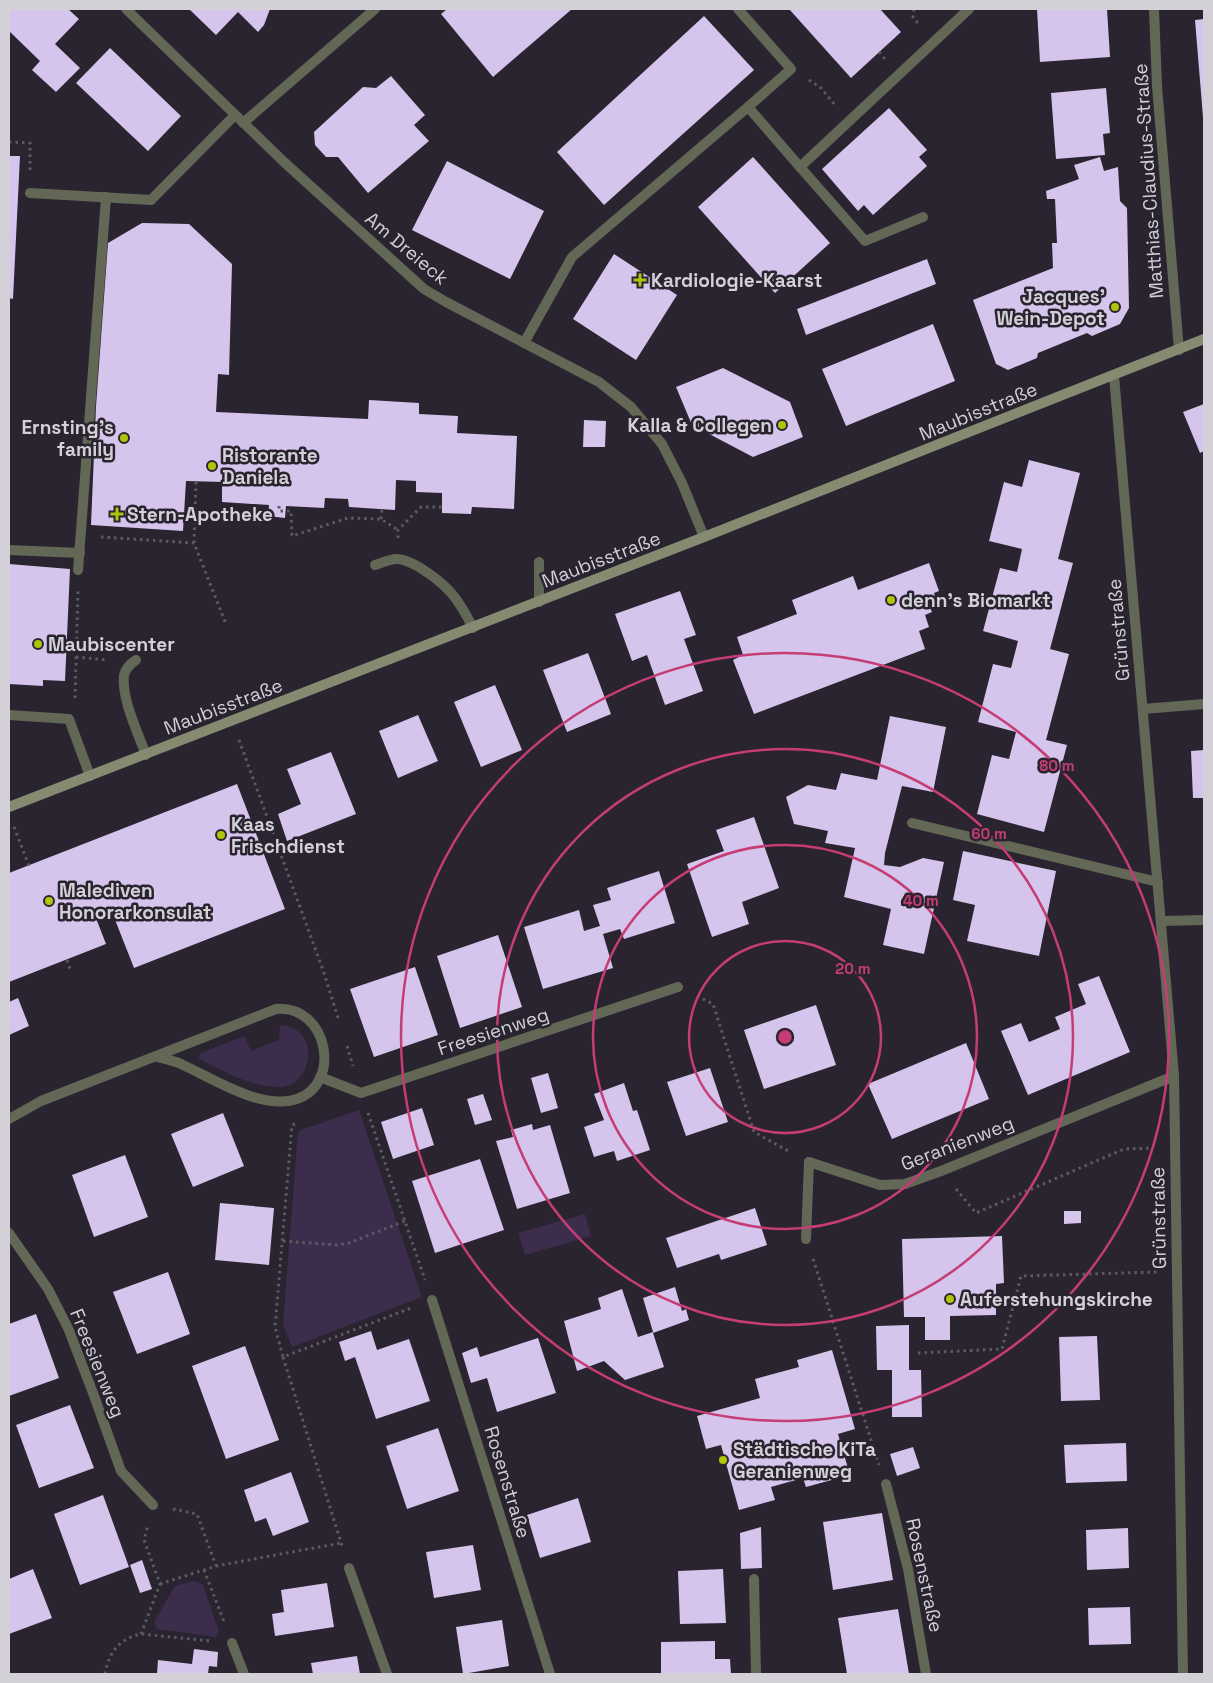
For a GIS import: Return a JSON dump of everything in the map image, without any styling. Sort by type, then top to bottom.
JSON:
[{"type":"street","name":"Am Dreieck","points":[[126,9],[284,162],[424,289],[599,382],[631,406],[662,444],[682,483],[704,537]]},
{"type":"street","points":[[244,123],[375,9]]},
{"type":"street","points":[[524,343],[572,257],[791,69],[738,9]]},
{"type":"street","points":[[800,167],[969,9]]},
{"type":"street","name":"Matthias-Claudius-Straße","points":[[1154,9],[1157,86],[1179,350]]},
{"type":"street","points":[[748,107],[865,241],[923,216]]},
{"type":"street","points":[[30,192],[151,200],[235,115]]},
{"type":"street","points":[[78,570],[106,197]]},
{"type":"street","name":"Maubisstraße","points":[[9,808],[540,602],[1204,339]]},
{"type":"street","name":"Grünstraße","points":[[1114,376],[1174,1076],[1184,1674]]},
{"type":"street","points":[[9,550],[80,554]]},
{"type":"street","points":[[374,565],[398,559],[411,562],[444,584],[461,604],[473,628]]},
{"type":"street","points":[[539,562],[540,602]]},
{"type":"street","points":[[132,663],[124,674],[125,690],[146,755]]},
{"type":"street","points":[[1143,709],[1204,704]]},
{"type":"street","points":[[9,715],[69,719],[90,776]]},
{"type":"street","points":[[912,823],[1158,882]]},
{"type":"street","points":[[1162,921],[1204,920]]},
{"type":"street","name":"Freesienweg","points":[[361,1093],[678,987]]},
{"type":"street","points":[[9,1119],[41,1101],[157,1057],[268,1011],[283,1008],[297,1012],[306,1018],[319,1033],[325,1054],[320,1077],[310,1090],[298,1099],[278,1102],[240,1091],[181,1064],[157,1057]]},
{"type":"street","name":"Geranienweg","points":[[809,1162],[880,1185],[906,1184],[1174,1076]]},
{"type":"street","points":[[320,1077],[361,1093]]},
{"type":"street","points":[[806,1239],[809,1162]]},
{"type":"street","name":"Freesienweg","points":[[9,1233],[48,1289],[68,1328],[121,1471],[153,1505]]},
{"type":"street","name":"Rosenstraße","points":[[432,1300],[550,1674]]},
{"type":"street","name":"Rosenstraße","points":[[886,1484],[908,1569],[926,1674]]},
{"type":"street","points":[[349,1568],[387,1674]]},
{"type":"street","points":[[754,1579],[756,1674]]},
{"type":"street","points":[[232,1644],[244,1674]]},
{"type":"path","points":[[914,9],[913,17],[920,26]]},
{"type":"path","points":[[791,69],[821,88],[849,120]]},
{"type":"path","points":[[9,142],[30,143],[30,192]]},
{"type":"path","points":[[196,481],[194,543],[226,624]]},
{"type":"path","points":[[279,506],[278,511],[292,511],[292,536],[348,518],[382,519],[398,530]]},
{"type":"path","points":[[398,559],[398,530],[421,507],[442,507]]},
{"type":"path","points":[[382,509],[382,519]]},
{"type":"path","points":[[81,536],[194,543]]},
{"type":"path","points":[[78,570],[75,698],[78,706]]},
{"type":"path","points":[[76,657],[132,663]]},
{"type":"path","points":[[232,721],[323,970],[341,1027]]},
{"type":"path","points":[[12,822],[29,866]]},
{"type":"path","points":[[67,960],[70,969]]},
{"type":"path","points":[[678,987],[713,1004],[754,1132],[809,1162]]},
{"type":"path","points":[[283,1357],[432,1300],[346,1046]]},
{"type":"path","points":[[301,1121],[292,1125],[275,1327],[349,1568]]},
{"type":"path","points":[[940,1171],[976,1212],[1124,1149],[1175,1147]]},
{"type":"path","points":[[282,1241],[337,1246],[405,1221]]},
{"type":"path","points":[[806,1239],[886,1484]]},
{"type":"path","points":[[918,1353],[1002,1349],[1021,1276],[1176,1272]]},
{"type":"path","points":[[141,1634],[160,1584],[144,1540],[153,1505],[196,1514],[216,1566]]},
{"type":"path","points":[[160,1584],[216,1566],[341,1543]]},
{"type":"path","points":[[106,1674],[110,1657],[119,1643],[141,1634],[232,1644],[204,1570]]},
{"type":"shaded area","points":[[280,1025],[293,1028],[302,1036],[307,1045],[306,1067],[300,1077],[292,1084],[281,1087],[260,1085],[230,1074],[201,1060],[198,1056],[203,1052],[244,1036],[251,1051],[279,1040]]},
{"type":"shaded area","points":[[359,1110],[422,1297],[292,1347],[283,1324],[298,1131]]},
{"type":"shaded area","points":[[585,1214],[591,1236],[525,1255],[518,1233]]},
{"type":"shaded area","points":[[192,1581],[203,1585],[219,1632],[216,1637],[157,1629],[154,1622],[175,1586]]},
{"type":"building","points":[[9,9],[68,9],[79,19],[55,44],[80,68],[56,92],[32,70],[40,61],[9,31]]},
{"type":"building","points":[[189,9],[270,9],[264,25],[258,32],[238,12],[216,35]]},
{"type":"building","points":[[447,9],[572,9],[493,77],[441,14]]},
{"type":"building","points":[[789,9],[880,9],[901,32],[851,78]]},
{"type":"building","points":[[1037,9],[1107,9],[1110,57],[1040,62]]},
{"type":"building","points":[[704,16],[754,70],[604,205],[557,152]]},
{"type":"building","points":[[1204,19],[1204,117],[1203,117],[1195,20]]},
{"type":"building","points":[[110,48],[181,116],[148,151],[76,83]]},
{"type":"building","points":[[391,76],[425,115],[414,125],[429,141],[368,193],[338,157],[326,157],[315,145],[314,132],[363,87],[376,88]]},
{"type":"building","points":[[1106,88],[1110,133],[1103,134],[1105,155],[1056,159],[1051,93]]},
{"type":"building","points":[[889,108],[927,150],[919,157],[927,166],[873,215],[864,205],[858,211],[822,169]]},
{"type":"building","points":[[9,156],[20,156],[13,299],[9,298]]},
{"type":"building","points":[[753,157],[830,243],[775,293],[698,207]]},
{"type":"building","points":[[1100,157],[1104,171],[1118,167],[1120,201],[1127,208],[1129,308],[1120,324],[1092,336],[1087,333],[1038,353],[1037,358],[1008,370],[996,364],[973,300],[1053,268],[1052,243],[1057,243],[1055,199],[1047,199],[1046,191],[1079,179],[1074,165]]},
{"type":"building","points":[[447,161],[544,211],[510,279],[412,230]]},
{"type":"building","points":[[142,223],[189,224],[232,264],[229,375],[218,374],[216,412],[368,419],[369,400],[419,403],[419,414],[458,416],[457,433],[517,436],[514,509],[472,507],[471,514],[442,513],[442,493],[416,492],[416,481],[396,480],[395,510],[349,507],[348,499],[325,498],[324,508],[286,506],[285,518],[268,516],[269,505],[222,502],[222,482],[186,481],[183,531],[91,525],[96,406],[108,243]]},
{"type":"building","points":[[614,254],[677,295],[636,360],[573,319]]},
{"type":"building","points":[[927,259],[936,284],[806,335],[797,309]]},
{"type":"building","points":[[933,324],[955,381],[846,426],[822,369]]},
{"type":"building","points":[[723,368],[790,402],[803,437],[753,457],[692,425],[676,387]]},
{"type":"building","points":[[1204,404],[1204,451],[1200,453],[1183,412]]},
{"type":"building","points":[[584,420],[606,421],[605,447],[583,447]]},
{"type":"building","points":[[1029,460],[1080,473],[1058,559],[1073,563],[1050,649],[1069,654],[1046,740],[1067,745],[1044,832],[977,814],[992,755],[1009,759],[1016,732],[978,722],[993,664],[1011,668],[1018,641],[983,631],[1000,568],[1017,572],[1022,549],[989,541],[1004,482],[1022,487]]},
{"type":"building","points":[[929,563],[939,591],[934,593],[936,600],[928,603],[932,612],[925,615],[929,627],[919,631],[925,649],[754,714],[733,660],[743,655],[737,637],[797,614],[792,600],[853,576],[858,590]]},
{"type":"building","name":"Maubiscenter","points":[[9,564],[70,569],[65,681],[43,680],[43,686],[9,684]]},
{"type":"building","points":[[680,591],[696,635],[684,639],[703,691],[665,705],[647,655],[632,661],[615,614]]},
{"type":"building","points":[[588,653],[611,714],[567,732],[543,670]]},
{"type":"building","points":[[495,685],[522,750],[481,767],[454,702]]},
{"type":"building","points":[[418,715],[438,761],[398,778],[379,731]]},
{"type":"building","points":[[890,716],[946,727],[933,792],[902,786],[885,853],[884,865],[900,867],[923,858],[944,862],[924,954],[883,945],[891,909],[844,897],[855,848],[825,843],[828,831],[794,824],[786,797],[808,785],[836,790],[841,773],[877,780]]},
{"type":"building","points":[[1204,750],[1204,798],[1193,798],[1191,751]]},
{"type":"building","points":[[331,752],[356,814],[287,841],[278,814],[301,804],[287,769]]},
{"type":"building","points":[[237,784],[285,909],[134,968],[110,907],[94,913],[106,944],[9,982],[9,873]]},
{"type":"building","points":[[754,817],[779,888],[742,902],[749,924],[712,937],[687,864],[724,851],[716,830]]},
{"type":"building","points":[[963,851],[1056,871],[1039,956],[967,941],[975,905],[953,900]]},
{"type":"building","points":[[659,871],[675,923],[624,939],[620,929],[603,934],[613,968],[543,989],[524,927],[579,910],[584,931],[600,926],[593,905],[611,900],[607,888]]},
{"type":"building","points":[[498,935],[522,1007],[460,1028],[437,956]]},
{"type":"building","points":[[415,967],[438,1035],[374,1057],[350,989]]},
{"type":"building","points":[[1099,976],[1130,1052],[1028,1095],[1001,1031],[1021,1023],[1029,1042],[1060,1029],[1055,1017],[1086,1004],[1078,984]]},
{"type":"building","points":[[18,998],[29,1026],[9,1035],[9,1002]]},
{"type":"building","points":[[816,1005],[836,1065],[764,1089],[744,1030]]},
{"type":"building","points":[[966,1043],[989,1099],[892,1139],[868,1084]]},
{"type":"building","points":[[710,1068],[728,1122],[686,1136],[667,1082]]},
{"type":"building","points":[[548,1073],[558,1108],[541,1113],[531,1078]]},
{"type":"building","points":[[624,1083],[633,1111],[637,1110],[650,1150],[617,1161],[614,1151],[594,1157],[584,1127],[604,1120],[594,1094]]},
{"type":"building","points":[[483,1094],[492,1120],[475,1125],[467,1099]]},
{"type":"building","points":[[422,1108],[434,1145],[393,1159],[381,1122]]},
{"type":"building","points":[[223,1113],[244,1166],[193,1187],[171,1134]]},
{"type":"building","points":[[532,1124],[533,1130],[550,1125],[570,1193],[517,1209],[496,1141],[513,1137],[511,1130]]},
{"type":"building","points":[[125,1155],[148,1217],[94,1237],[72,1175]]},
{"type":"building","points":[[480,1159],[504,1230],[435,1253],[412,1181]]},
{"type":"building","points":[[220,1203],[274,1208],[269,1265],[215,1260]]},
{"type":"building","points":[[755,1208],[767,1245],[721,1260],[719,1254],[677,1268],[666,1238]]},
{"type":"building","points":[[1064,1211],[1081,1211],[1081,1223],[1064,1224]]},
{"type":"building","name":"Auferstehungskirche","points":[[1002,1236],[1004,1283],[996,1284],[996,1315],[950,1316],[950,1340],[925,1340],[925,1317],[904,1317],[902,1239]]},
{"type":"building","points":[[168,1272],[190,1334],[137,1354],[113,1292]]},
{"type":"building","points":[[675,1287],[682,1311],[686,1309],[689,1320],[653,1333],[664,1367],[625,1380],[604,1361],[577,1371],[564,1321],[601,1309],[598,1298],[622,1289],[638,1337],[653,1332],[643,1298]]},
{"type":"building","points":[[36,1314],[59,1378],[9,1396],[9,1324]]},
{"type":"building","points":[[909,1325],[909,1370],[921,1370],[922,1417],[892,1417],[892,1370],[877,1370],[876,1326]]},
{"type":"building","points":[[371,1331],[377,1350],[409,1339],[430,1401],[376,1419],[355,1357],[345,1361],[339,1342]]},
{"type":"building","points":[[1097,1336],[1100,1400],[1061,1401],[1059,1337]]},
{"type":"building","points":[[538,1338],[556,1393],[497,1412],[487,1378],[471,1383],[462,1353],[477,1347],[480,1357]]},
{"type":"building","points":[[245,1346],[279,1440],[226,1459],[192,1366]]},
{"type":"building","points":[[832,1350],[855,1429],[838,1434],[850,1475],[806,1487],[803,1478],[771,1487],[775,1500],[739,1510],[721,1445],[706,1449],[697,1416],[760,1398],[755,1379],[799,1367],[797,1360]]},
{"type":"building","points":[[70,1405],[94,1468],[39,1488],[16,1425]]},
{"type":"building","points":[[438,1428],[459,1491],[407,1509],[386,1446]]},
{"type":"building","points":[[1126,1443],[1127,1481],[1066,1483],[1064,1445]]},
{"type":"building","points":[[913,1447],[920,1468],[897,1476],[890,1454]]},
{"type":"building","points":[[291,1472],[309,1522],[273,1536],[266,1518],[255,1522],[244,1490]]},
{"type":"building","points":[[103,1495],[129,1567],[80,1585],[54,1514]]},
{"type":"building","points":[[578,1498],[591,1542],[540,1558],[527,1515]]},
{"type":"building","points":[[882,1513],[893,1580],[833,1590],[823,1522]]},
{"type":"building","points":[[761,1527],[762,1568],[741,1569],[740,1533]]},
{"type":"building","points":[[1128,1528],[1129,1568],[1087,1570],[1086,1530]]},
{"type":"building","points":[[473,1545],[481,1590],[434,1598],[426,1552]]},
{"type":"building","points":[[142,1560],[152,1589],[140,1593],[130,1565]]},
{"type":"building","points":[[33,1569],[52,1618],[9,1634],[9,1579]]},
{"type":"building","points":[[723,1569],[726,1623],[680,1624],[678,1571]]},
{"type":"building","points":[[327,1583],[334,1627],[275,1636],[272,1614],[284,1612],[281,1590]]},
{"type":"building","points":[[1130,1607],[1131,1644],[1089,1645],[1088,1608]]},
{"type":"building","points":[[898,1609],[909,1674],[847,1674],[838,1618]]},
{"type":"building","points":[[502,1620],[509,1666],[463,1674],[456,1627]]},
{"type":"building","points":[[715,1641],[715,1659],[730,1659],[731,1674],[661,1674],[661,1642]]},
{"type":"building","points":[[194,1649],[218,1652],[217,1667],[209,1666],[208,1674],[157,1674],[158,1660],[192,1664]]},
{"type":"building","points":[[357,1656],[360,1674],[313,1674],[311,1663]]},
{"type":"place","name":"Kardiologie-Kaarst","points":[[640,280]]},
{"type":"place","name":"Jacques' Wein-Depot","points":[[1115,307]]},
{"type":"place","name":"Kalla & Collegen","points":[[782,425]]},
{"type":"place","name":"Ernsting's family","points":[[124,438]]},
{"type":"place","name":"Ristorante Daniela","points":[[212,466]]},
{"type":"place","name":"Stern-Apotheke","points":[[117,514]]},
{"type":"place","name":"denn's Biomarkt","points":[[891,600]]},
{"type":"place","name":"Maubiscenter","points":[[38,644]]},
{"type":"place","name":"Kaas Frischdienst","points":[[221,835]]},
{"type":"place","name":"Malediven Honorarkonsulat","points":[[49,901]]},
{"type":"place","name":"Auferstehungskirche","points":[[950,1299]]},
{"type":"place","name":"Städtische KiTa Geranienweg","points":[[723,1460]]}]
